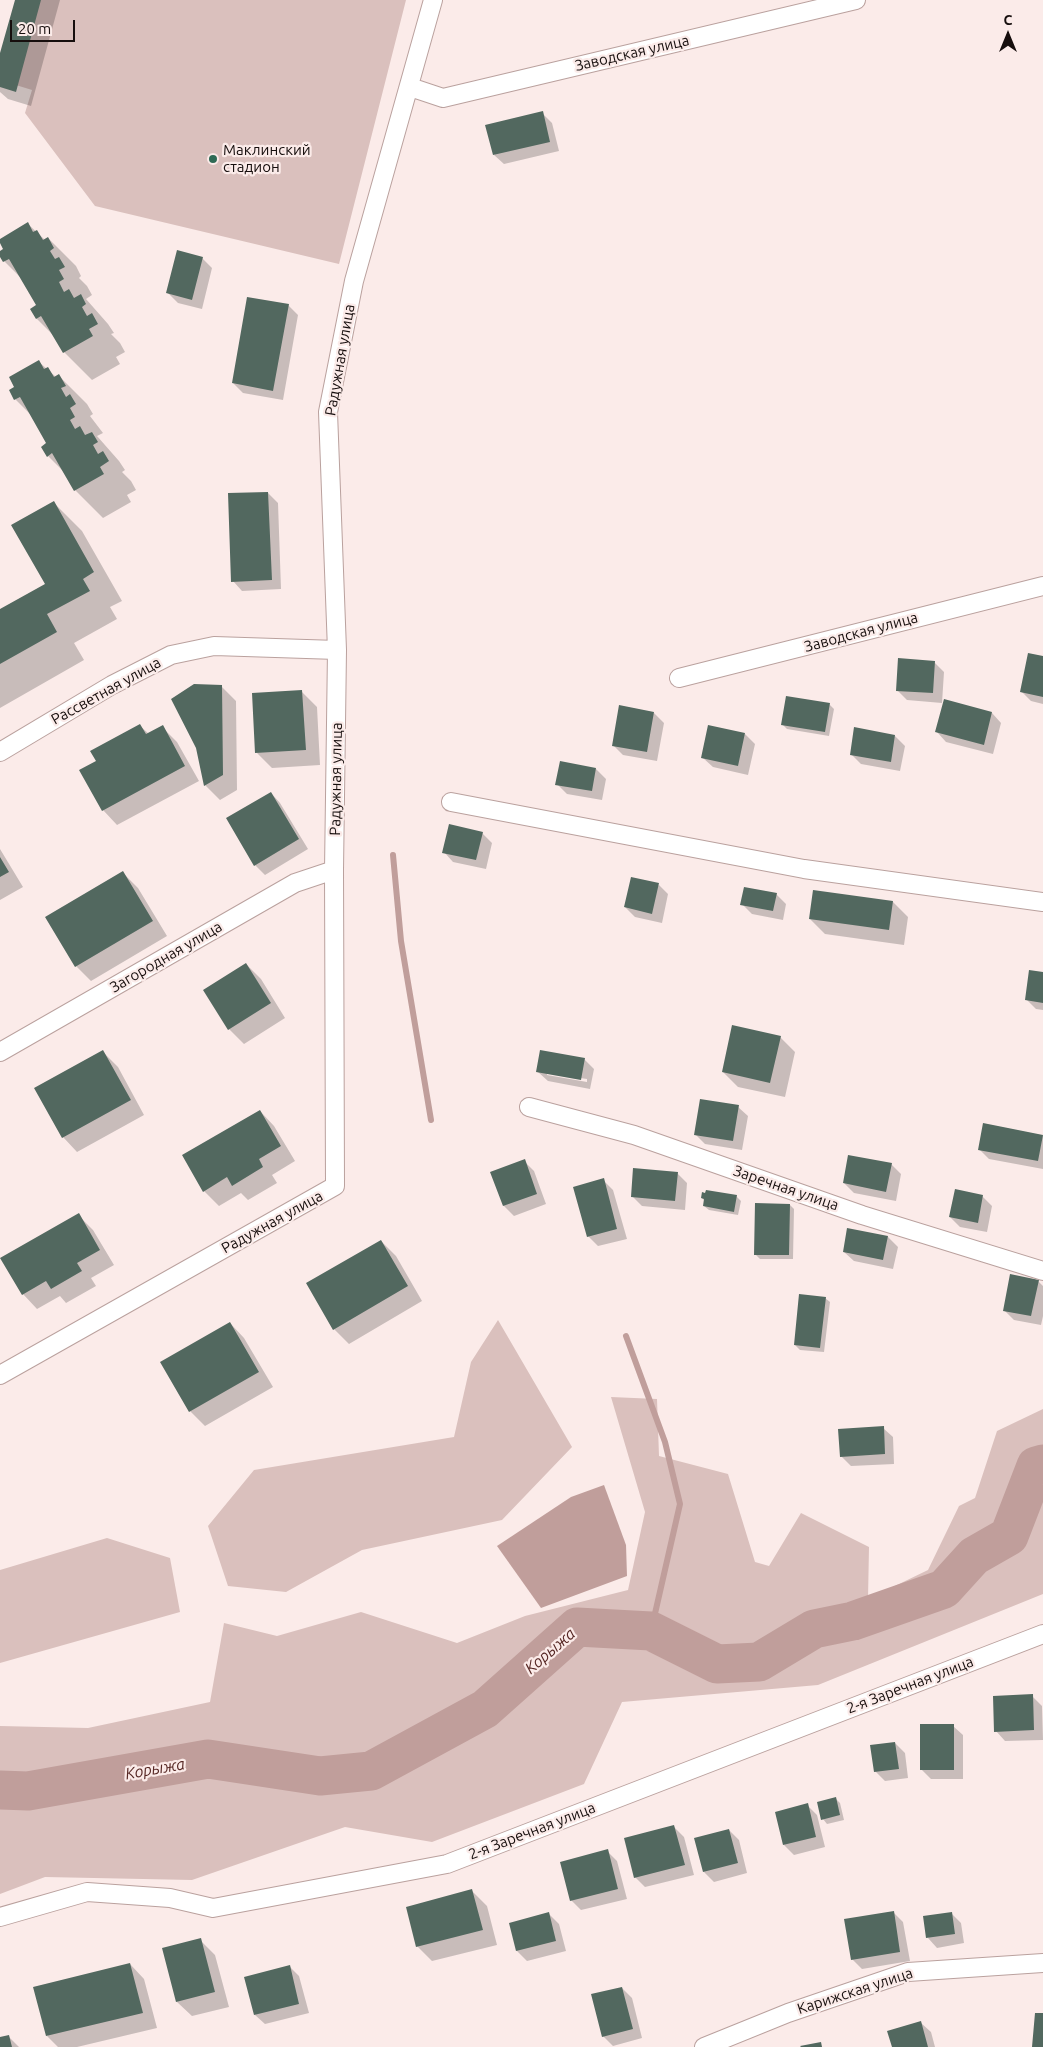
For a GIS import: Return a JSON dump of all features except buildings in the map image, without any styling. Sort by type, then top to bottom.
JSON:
[{"type":"street","name":"Радужная улица","points":[[0,1375],[335,1186],[334,870],[337,650],[328,412],[354,281],[433,0]]},
{"type":"street","name":"Заводская улица","points":[[410,87],[443,98],[856,0]]},
{"type":"street","name":"Заводская улица","points":[[679,678],[1043,586]]},
{"type":"street","name":"Рассветная улица","points":[[0,752],[112,685],[171,655],[214,646],[337,650]]},
{"type":"street","points":[[451,802],[804,869],[1043,902]]},
{"type":"street","name":"Загородная улица","points":[[0,1052],[295,883],[334,870]]},
{"type":"street","name":"Заречная улица","points":[[529,1107],[634,1135],[862,1214],[1043,1271]]},
{"type":"street","name":"2-я Заречная улица","points":[[0,1917],[87,1892],[170,1898],[213,1908],[448,1864],[1043,1634]]},
{"type":"street","name":"Карижская улица","points":[[704,2047],[788,2013],[908,1972],[1043,1963]]},
{"type":"shaded area","name":"Маклинский стадион","points":[[26,0],[406,0],[339,264],[95,206],[25,113],[32,90],[6,82]]},
{"type":"shaded area","points":[[498,1320],[572,1447],[502,1520],[362,1550],[286,1592],[228,1586],[208,1526],[254,1470],[454,1437],[471,1362]]},
{"type":"shaded area","points":[[611,1397],[657,1399],[659,1456],[728,1474],[755,1562],[769,1566],[801,1513],[869,1547],[868,1599],[928,1570],[959,1506],[975,1498],[997,1431],[1043,1409],[1043,1594],[818,1685],[622,1702],[584,1784],[432,1842],[345,1827],[192,1880],[45,1877],[0,1894],[0,1726],[88,1728],[210,1702],[224,1623],[277,1636],[361,1612],[457,1643],[525,1616],[628,1590],[645,1512]]},
{"type":"shaded area","points":[[604,1485],[626,1545],[627,1576],[541,1608],[497,1546],[571,1497]]},
{"type":"shaded area","points":[[107,1538],[170,1558],[180,1612],[0,1663],[0,1570]]},
{"type":"waterway","points":[[393,855],[401,941],[431,1120]]},
{"type":"waterway","points":[[626,1336],[665,1442],[680,1504],[651,1631]]},
{"type":"waterway","name":"Корыжа","points":[[0,1790],[28,1791],[208,1759],[320,1776],[371,1771],[485,1709],[577,1627],[651,1631],[717,1664],[759,1662],[814,1629],[853,1621],[944,1589],[974,1556],[1009,1536],[1036,1466],[1043,1464]]},
{"type":"place","name":"Маклинский стадион","points":[[213,159]]}]
